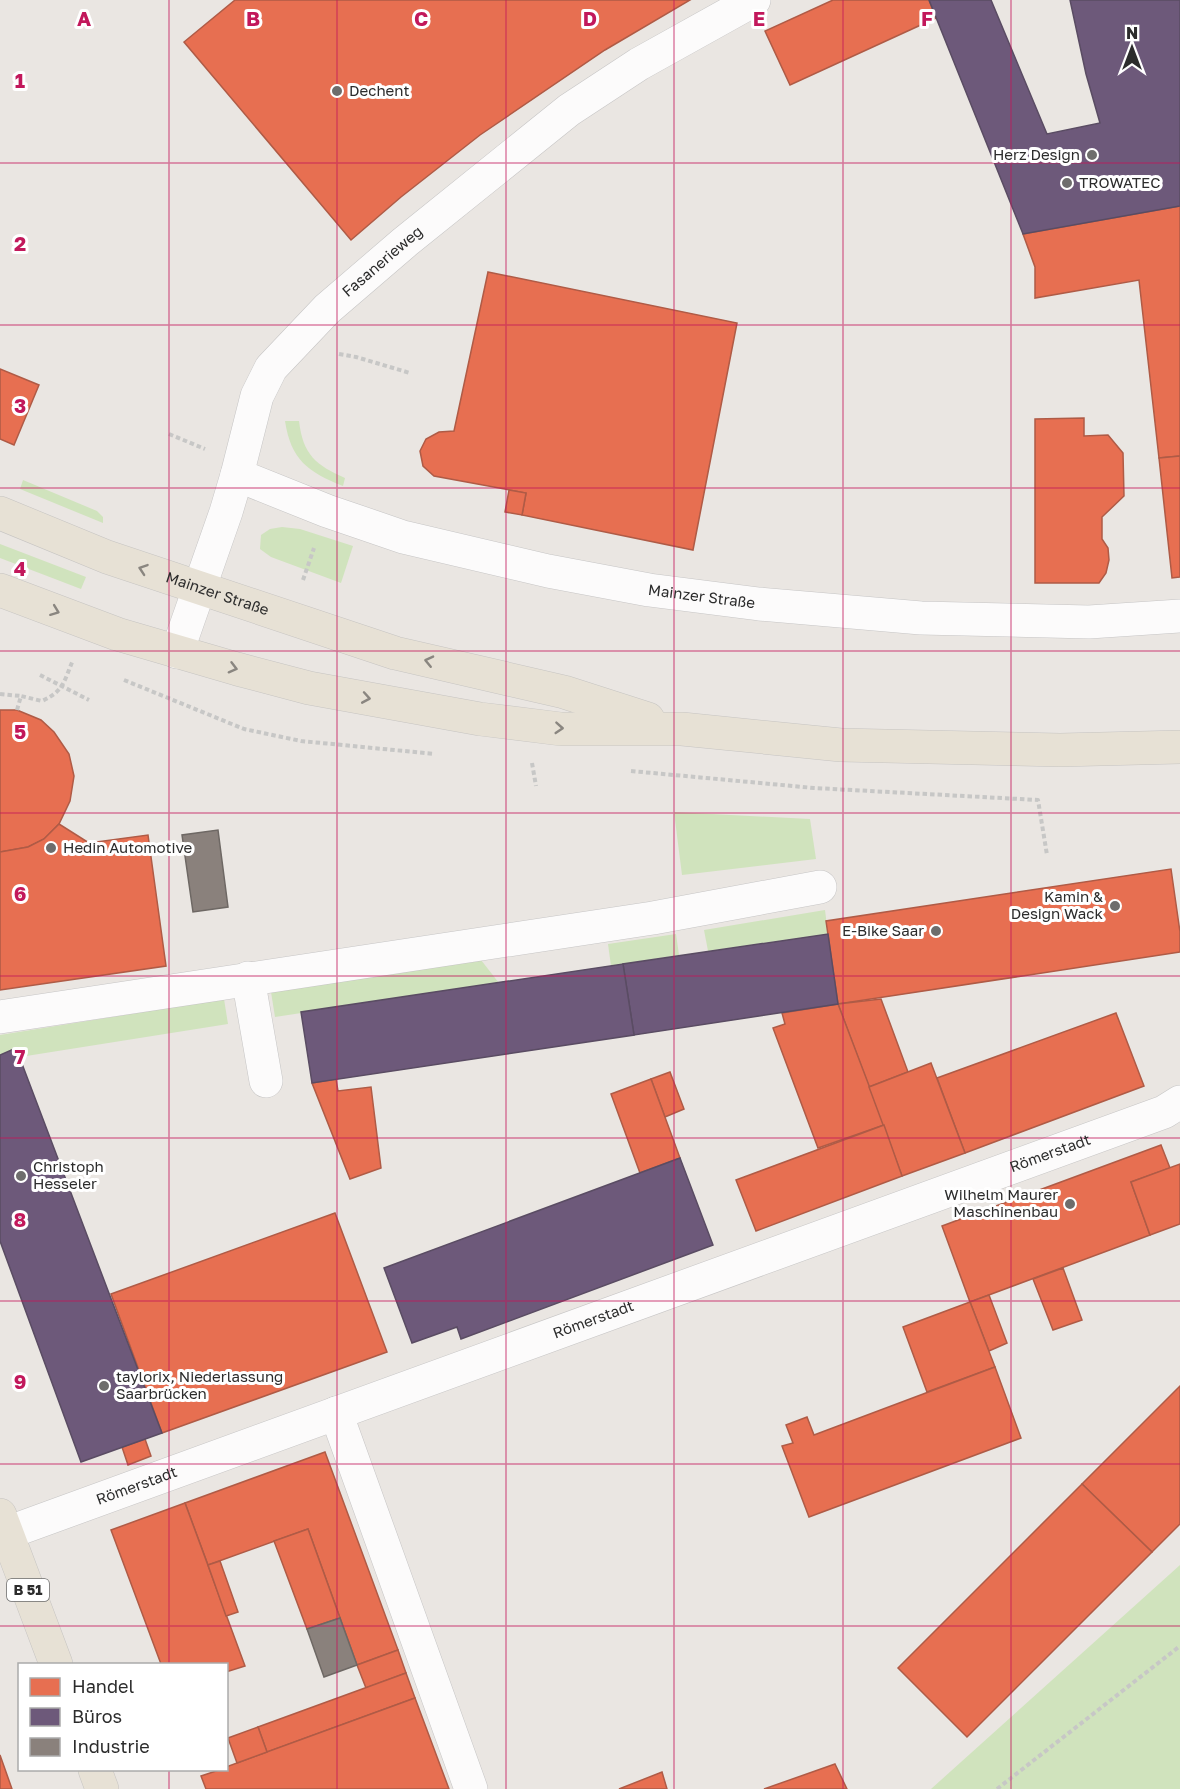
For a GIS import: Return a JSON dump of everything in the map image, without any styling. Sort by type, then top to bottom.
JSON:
[{"type":"main road","name":"Mainzer Straße","points":[[0,513],[107,557],[395,653],[564,692],[682,729]]},
{"type":"main road","name":"Mainzer Straße","points":[[0,590],[117,634],[309,688],[480,719],[561,729],[682,729],[841,745],[1060,750],[1180,747]]},
{"type":"main road","name":"B 51","points":[[3,1524],[55,1663]]},
{"type":"main road","points":[[95,1771],[102,1789]]},
{"type":"street","name":"Fasanerieweg","points":[[177,652],[237,475],[257,396],[271,368],[327,309],[423,226],[569,110],[639,64],[754,0]]},
{"type":"street","name":"Mainzer Straße","points":[[237,475],[327,511],[403,537],[548,571],[649,590],[759,604],[933,618],[1089,622],[1180,616]]},
{"type":"street","points":[[0,1017],[653,918],[820,887]]},
{"type":"street","points":[[248,978],[266,1081]]},
{"type":"street","name":"Römerstadt","points":[[3,1524],[336,1413],[1164,1112],[1180,1102]]},
{"type":"street","points":[[336,1413],[471,1789]]},
{"type":"path","points":[[338,354],[410,373]]},
{"type":"path","points":[[170,434],[193,445]]},
{"type":"path","points":[[0,694],[42,701],[55,695],[62,686],[73,660]]},
{"type":"path","points":[[40,675],[89,700]]},
{"type":"path","points":[[17,710],[21,696]]},
{"type":"path","points":[[532,763],[536,786]]},
{"type":"path","points":[[623,770],[814,788],[1038,800],[1047,855]]},
{"type":"path","points":[[997,1789],[1180,1646]]},
{"type":"green space","points":[[285,421],[299,421],[308,451],[319,463],[345,478],[343,486],[311,470],[303,463],[292,446]]},
{"type":"green space","points":[[23,480],[97,511],[103,517],[103,523],[20,489]]},
{"type":"green space","points":[[282,527],[300,529],[353,546],[341,583],[271,557],[260,549],[261,535],[270,529]]},
{"type":"green space","points":[[0,544],[86,577],[81,589],[0,558]]},
{"type":"green space","points":[[674,812],[810,819],[816,859],[682,875]]},
{"type":"green space","points":[[825,910],[828,934],[708,951],[704,930]]},
{"type":"green space","points":[[676,934],[679,955],[611,966],[608,944]]},
{"type":"green space","points":[[481,960],[499,983],[275,1017],[271,992]]},
{"type":"green space","points":[[224,999],[228,1024],[20,1057],[16,1048],[0,1055],[0,1035]]},
{"type":"green space","points":[[1180,1565],[1180,1789],[931,1789]]},
{"type":"building: Handel","points":[[235,0],[690,0],[605,50],[480,135],[351,240],[184,42]]},
{"type":"building: Handel","points":[[833,0],[929,0],[936,18],[790,85],[765,31]]},
{"type":"building: Handel","points":[[1180,206],[1180,456],[1159,458],[1139,280],[1035,298],[1035,267],[1023,234]]},
{"type":"building: Handel","points":[[488,272],[737,323],[693,550],[522,515],[526,493],[434,476],[423,466],[420,451],[426,439],[439,432],[454,431]]},
{"type":"building: Handel","points":[[0,369],[39,385],[14,445],[0,439]]},
{"type":"building: Handel","points":[[1084,418],[1084,436],[1108,435],[1123,453],[1124,496],[1102,517],[1102,539],[1108,548],[1109,560],[1106,573],[1099,583],[1035,583],[1035,419]]},
{"type":"building: Handel","points":[[1180,456],[1180,577],[1172,578],[1159,458]]},
{"type":"building: Handel","points":[[509,490],[526,493],[522,515],[505,512]]},
{"type":"building: Handel","points":[[0,710],[17,710],[41,720],[54,732],[69,754],[74,776],[70,801],[59,824],[44,839],[28,847],[0,852]]},
{"type":"building: Handel","points":[[59,824],[89,843],[148,835],[166,966],[0,990],[0,852],[28,847],[44,839]]},
{"type":"building: Handel","points":[[1171,869],[1180,932],[1180,952],[838,1004],[826,921]]},
{"type":"building: Handel","points":[[881,999],[908,1072],[869,1087],[838,1004]]},
{"type":"building: Handel","points":[[838,1004],[884,1125],[818,1148],[773,1028],[785,1024],[782,1013]]},
{"type":"building: Handel","points":[[1116,1013],[1144,1086],[965,1153],[937,1078]]},
{"type":"building: Handel","points":[[931,1063],[965,1153],[902,1176],[869,1087]]},
{"type":"building: Handel","points":[[670,1072],[684,1109],[665,1117],[651,1079]]},
{"type":"building: Handel","points":[[336,1079],[338,1091],[371,1087],[381,1168],[350,1179],[312,1083]]},
{"type":"building: Handel","points":[[651,1079],[680,1158],[640,1173],[611,1094]]},
{"type":"building: Handel","points":[[884,1125],[902,1176],[756,1231],[736,1180]]},
{"type":"building: Handel","name":"Wilhelm Maurer Maschinenbau","points":[[1161,1145],[1170,1168],[1131,1182],[1150,1235],[970,1302],[942,1226]]},
{"type":"building: Handel","points":[[1180,1164],[1180,1224],[1150,1235],[1131,1182]]},
{"type":"building: Handel","points":[[335,1213],[387,1352],[162,1433],[111,1294]]},
{"type":"building: Handel","points":[[1063,1268],[1082,1320],[1053,1330],[1033,1279]]},
{"type":"building: Handel","points":[[989,1295],[1007,1343],[989,1351],[970,1302]]},
{"type":"building: Handel","points":[[970,1302],[995,1367],[927,1392],[903,1327]]},
{"type":"building: Handel","points":[[995,1367],[1021,1438],[809,1517],[782,1446],[793,1443],[786,1425],[807,1417],[814,1435]]},
{"type":"building: Handel","points":[[1180,1386],[1180,1524],[1152,1552],[1082,1484]]},
{"type":"building: Handel","points":[[145,1439],[151,1456],[128,1465],[122,1447]]},
{"type":"building: Handel","points":[[325,1452],[398,1650],[357,1665],[308,1529],[208,1565],[185,1503]]},
{"type":"building: Handel","points":[[1082,1484],[1152,1552],[967,1737],[898,1668]]},
{"type":"building: Handel","points":[[185,1503],[245,1666],[228,1671],[228,1663],[161,1663],[111,1530]]},
{"type":"building: Handel","points":[[308,1529],[340,1618],[307,1629],[274,1541]]},
{"type":"building: Handel","points":[[220,1561],[238,1612],[226,1616],[208,1565]]},
{"type":"building: Handel","points":[[398,1650],[406,1673],[366,1688],[357,1665]]},
{"type":"building: Handel","points":[[406,1673],[415,1698],[267,1752],[258,1727]]},
{"type":"building: Handel","points":[[415,1698],[449,1789],[206,1789],[201,1776],[216,1771],[228,1771],[228,1766]]},
{"type":"building: Handel","points":[[258,1727],[267,1752],[237,1763],[228,1738]]},
{"type":"building: Handel","points":[[0,1755],[12,1789],[0,1789]]},
{"type":"building: Handel","points":[[835,1764],[847,1789],[764,1789]]},
{"type":"building: Handel","points":[[662,1772],[667,1789],[619,1789]]},
{"type":"building: Büros","points":[[929,0],[991,0],[1047,134],[1100,123],[1086,74],[1070,0],[1180,0],[1180,206],[1023,234]]},
{"type":"building: Büros","points":[[828,934],[838,1004],[634,1035],[623,964]]},
{"type":"building: Büros","points":[[623,964],[634,1035],[312,1083],[301,1012]]},
{"type":"building: Büros","points":[[16,1048],[162,1433],[81,1462],[0,1241],[0,1055]]},
{"type":"building: Büros","points":[[680,1158],[713,1245],[461,1339],[457,1327],[412,1343],[384,1268]]},
{"type":"building: Industrie","points":[[218,830],[228,907],[193,912],[182,835]]},
{"type":"building: Industrie","points":[[340,1618],[357,1665],[324,1677],[307,1629]]},
{"type":"place","name":"Dechent","points":[[337,91]]},
{"type":"place","name":"Herz Design","points":[[1092,155]]},
{"type":"place","name":"TROWATEC","points":[[1067,183]]},
{"type":"place","name":"Hedin Automotive","points":[[51,848]]},
{"type":"place","name":"Kamin & Design Wack","points":[[1115,906]]},
{"type":"place","name":"E-Bike Saar","points":[[936,931]]},
{"type":"place","name":"Christoph Hesseler","points":[[21,1176]]},
{"type":"place","name":"Wilhelm Maurer Maschinenbau","points":[[1070,1204]]},
{"type":"place","name":"taylorix, Niederlassung Saarbrücken","points":[[104,1386]]}]
